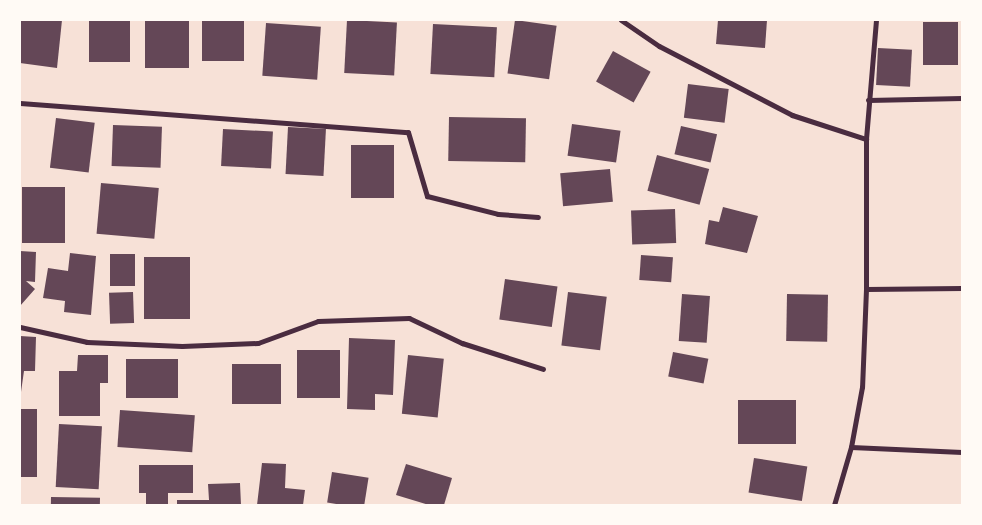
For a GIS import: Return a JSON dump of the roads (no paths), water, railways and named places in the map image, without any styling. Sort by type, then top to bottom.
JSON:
[{"type":"street","points":[[622,20],[659,46],[792,115],[866,139]]},
{"type":"street","points":[[834,505],[850,447],[862,387],[866,289],[866,139],[876,20]]},
{"type":"street","points":[[868,100],[962,98]]},
{"type":"street","points":[[20,103],[408,132],[427,196],[498,214],[538,217]]},
{"type":"street","points":[[866,289],[962,288]]},
{"type":"street","points":[[20,326],[87,342],[182,346],[258,343],[318,321],[409,318],[462,343],[543,369]]},
{"type":"street","points":[[850,447],[962,452]]}]
